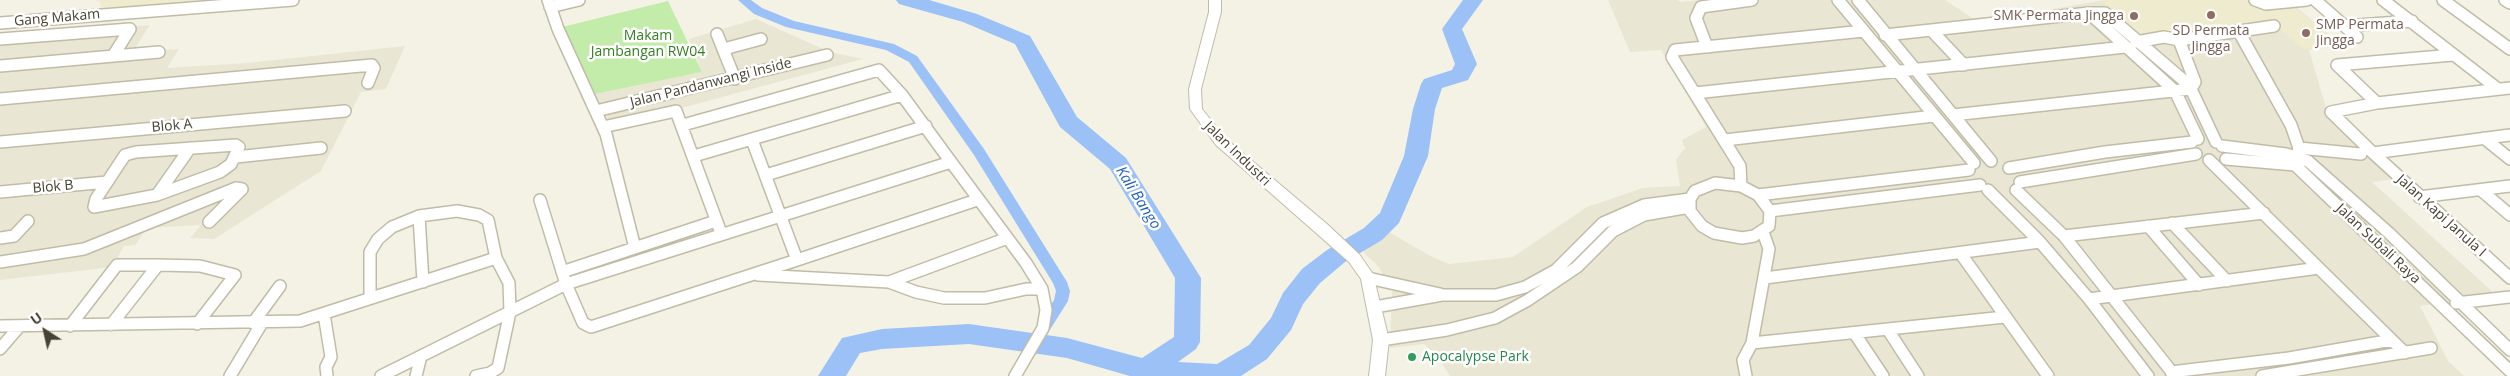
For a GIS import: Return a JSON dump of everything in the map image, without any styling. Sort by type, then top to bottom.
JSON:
[{"type":"street","name":"Gang Makam","points":[[0,23],[132,11],[186,10],[293,0]]},
{"type":"street","points":[[579,0],[549,3],[558,29],[603,127],[635,248]]},
{"type":"street","name":"Jalan Industri","points":[[1216,0],[1215,12],[1195,89],[1196,109],[1214,134],[1243,162],[1322,228],[1354,258],[1368,278]]},
{"type":"street","points":[[1707,47],[1696,18],[1701,6],[1752,0]]},
{"type":"street","points":[[1838,0],[1934,116],[1972,167]]},
{"type":"street","points":[[1858,0],[1991,161],[2015,172],[2018,186],[2064,236],[2173,374],[2289,358],[2392,340]]},
{"type":"street","points":[[2255,0],[2266,4],[2308,0]]},
{"type":"street","points":[[2314,0],[2357,37]]},
{"type":"street","points":[[2383,0],[2498,89]]},
{"type":"street","points":[[2443,0],[2510,49]]},
{"type":"street","points":[[2505,0],[2510,3]]},
{"type":"street","points":[[2089,13],[2175,91],[2195,140]]},
{"type":"street","points":[[1885,34],[2104,13],[2136,42],[2175,72],[2191,89],[2219,144],[2228,153],[2226,159]]},
{"type":"street","points":[[2345,26],[2412,21]]},
{"type":"street","points":[[2136,42],[2164,37],[2179,40],[2274,26]]},
{"type":"street","points":[[0,39],[130,29],[113,56]]},
{"type":"street","points":[[1741,186],[1740,166],[1672,57],[1675,50],[1864,31]]},
{"type":"street","points":[[1932,31],[1964,66]]},
{"type":"street","points":[[2239,32],[2291,125],[2297,157],[2367,154],[2510,135]]},
{"type":"street","points":[[717,34],[735,79]]},
{"type":"street","points":[[724,49],[761,39]]},
{"type":"street","points":[[2179,40],[2195,82],[2191,89]]},
{"type":"street","points":[[1695,93],[1917,72],[2125,47]]},
{"type":"street","points":[[0,66],[159,52]]},
{"type":"street","name":"Jalan Pandanwangi Inside","points":[[596,111],[735,79],[826,55]]},
{"type":"street","points":[[2453,55],[2337,65],[2377,103],[2510,88]]},
{"type":"street","points":[[0,99],[372,65],[374,68],[368,83]]},
{"type":"street","points":[[683,125],[877,70],[883,72],[926,126],[977,200],[1026,263],[1042,289],[1046,310],[1043,328],[1015,376]]},
{"type":"street","points":[[1953,115],[2191,89]]},
{"type":"street","points":[[694,156],[902,95]]},
{"type":"street","name":"Jalan Kapi Janula I","points":[[2377,103],[2330,112],[2367,154],[2419,196],[2510,278]]},
{"type":"street","name":"Blok A","points":[[0,142],[345,110]]},
{"type":"street","points":[[603,127],[674,110],[678,113],[721,233]]},
{"type":"street","points":[[1725,140],[1934,116]]},
{"type":"street","points":[[766,175],[926,126]]},
{"type":"street","points":[[2484,138],[2510,159]]},
{"type":"street","points":[[752,140],[797,260]]},
{"type":"street","points":[[2009,168],[2105,152],[2195,140]]},
{"type":"street","points":[[2195,140],[2191,147],[2196,154],[2208,160],[2264,213],[2404,353]]},
{"type":"street","name":"Jalan Subali Raya","points":[[2195,140],[2297,157],[2312,165],[2389,233],[2510,350]]},
{"type":"street","points":[[236,145],[239,147],[236,157],[230,166],[220,172],[157,195],[94,207],[94,202],[122,158],[127,154],[236,145]]},
{"type":"street","points":[[157,195],[190,148]]},
{"type":"street","points":[[236,157],[321,148]]},
{"type":"street","points":[[2105,152],[2117,165]]},
{"type":"street","points":[[1770,211],[1984,188],[2004,193],[2018,186],[2117,165],[2196,154]]},
{"type":"street","name":"Jalan Subali Raya","points":[[2208,160],[2297,157],[2369,235],[2510,371]]},
{"type":"street","points":[[1758,195],[1972,167],[1991,161]]},
{"type":"street","points":[[564,278],[721,233],[951,162]]},
{"type":"street","points":[[1972,167],[1970,175],[2040,242],[2089,299],[2148,376]]},
{"type":"street","name":"Blok B","points":[[0,192],[107,182]]},
{"type":"street","points":[[1728,183],[1741,186],[1758,195],[1770,211],[1771,219],[1769,226],[1763,232],[1742,238],[1714,233],[1694,217],[1690,203],[1695,191],[1703,186],[1728,183]]},
{"type":"street","points":[[2419,196],[2482,191],[2510,186]]},
{"type":"street","points":[[0,262],[84,249],[236,188],[242,189],[209,222]]},
{"type":"street","points":[[2482,191],[2510,215]]},
{"type":"street","points":[[540,200],[564,278],[583,323],[591,327],[755,275],[977,200]]},
{"type":"street","points":[[1377,376],[1381,340],[1368,278],[1442,294],[1496,295],[1525,287],[1556,270],[1603,224],[1644,205],[1690,203]]},
{"type":"street","points":[[1381,340],[1447,330],[1495,318],[1528,300],[1577,267],[1613,230],[1644,216],[1690,203]]},
{"type":"street","points":[[370,297],[370,252],[378,239],[392,227],[419,216],[457,211],[479,214],[488,220],[496,258],[508,283],[510,312],[498,368],[490,373],[476,376]]},
{"type":"street","points":[[2064,236],[2264,213]]},
{"type":"street","points":[[419,216],[423,282]]},
{"type":"street","points":[[0,238],[14,236],[28,221]]},
{"type":"street","points":[[381,376],[510,312],[564,278],[635,248],[716,221]]},
{"type":"street","points":[[2172,223],[2227,281]]},
{"type":"street","points":[[2148,226],[2200,285]]},
{"type":"street","points":[[1746,376],[1742,360],[1752,343],[1769,249],[1763,232]]},
{"type":"street","points":[[2369,235],[2389,233]]},
{"type":"street","points":[[889,282],[1006,239]]},
{"type":"street","points":[[1765,278],[1961,254],[2040,242]]},
{"type":"street","points":[[1961,254],[2048,376]]},
{"type":"street","points":[[0,326],[300,321],[496,258]]},
{"type":"street","points":[[70,326],[117,266],[158,265],[219,268],[235,275],[198,324]]},
{"type":"street","points":[[111,325],[158,265]]},
{"type":"street","points":[[2089,299],[2319,268]]},
{"type":"street","points":[[755,275],[889,282],[916,292],[944,298],[985,298],[1026,289],[1042,289]]},
{"type":"street","points":[[230,376],[257,323],[280,286]]},
{"type":"street","points":[[1375,307],[1442,294]]},
{"type":"street","points":[[2444,306],[2461,302],[2510,297]]},
{"type":"street","points":[[324,314],[331,357],[326,367],[327,376]]},
{"type":"street","points":[[1752,343],[1855,334],[2005,317]]},
{"type":"street","points":[[0,349],[19,327]]},
{"type":"street","points":[[1888,330],[1918,376]]},
{"type":"street","points":[[1855,334],[1883,376]]},
{"type":"street","points":[[2262,376],[2431,348]]},
{"type":"street","points":[[416,376],[421,356]]},
{"type":"street","points":[[2289,358],[2300,371]]},
{"type":"shaded area","points":[[94,0],[232,0],[101,8],[100,2]]},
{"type":"shaded area","points":[[1608,0],[1678,0],[1680,2],[1703,0],[1945,0],[1978,22],[2105,0],[2254,0],[2267,11],[2294,5],[2342,46],[2309,50],[2329,118],[2395,179],[2372,182],[2496,295],[2420,306],[2448,361],[2464,376],[1450,376],[1437,356],[1424,344],[1390,348],[1392,292],[1379,267],[1363,252],[1387,231],[1432,257],[1449,264],[1513,257],[1587,207],[1643,188],[1680,186],[1676,160],[1685,148],[1682,140],[1706,127],[1661,50],[1630,52]]},
{"type":"shaded area","points":[[2254,0],[2267,11],[2293,6],[2342,46],[2303,49],[2269,21],[2137,35],[2101,1]]},
{"type":"shaded area","points":[[756,19],[830,52],[863,59],[685,107],[610,123],[595,94],[702,72],[689,39]]},
{"type":"shaded area","points":[[150,25],[133,51],[179,49],[167,68],[247,63],[405,46],[386,89],[361,92],[321,171],[214,239],[190,238],[201,225],[147,228],[135,245],[124,246],[112,267],[0,280],[0,37]]},
{"type":"green space","name":"Makam Jambangan RW04","points":[[668,1],[702,72],[595,94],[562,27]]},
{"type":"waterway","name":"Kali Bango","points":[[744,0],[758,11],[790,24],[890,47],[913,59],[979,152],[1060,282],[1063,291],[1061,301],[1041,332]]},
{"type":"waterway","name":"Kali Bango","points":[[906,0],[970,18],[1023,40],[1068,122],[1118,164],[1188,278],[1187,342],[1146,370]]},
{"type":"waterway","points":[[1146,370],[1221,375],[1258,352],[1282,323],[1292,300],[1311,276],[1336,256],[1373,234],[1390,217],[1416,156],[1424,109],[1432,84],[1460,75],[1466,64],[1452,29],[1473,0]]},
{"type":"waterway","name":"Kali Bango","points":[[832,376],[851,345],[882,339],[969,334],[1067,348],[1146,370]]},
{"type":"place","name":"SD Permata Jingga","points":[[2211,15]]},
{"type":"place","name":"SMK Permata Jingga","points":[[2134,16]]},
{"type":"place","name":"SMP Permata Jingga","points":[[2306,33]]},
{"type":"place","name":"Apocalypse Park","points":[[1412,357]]}]
